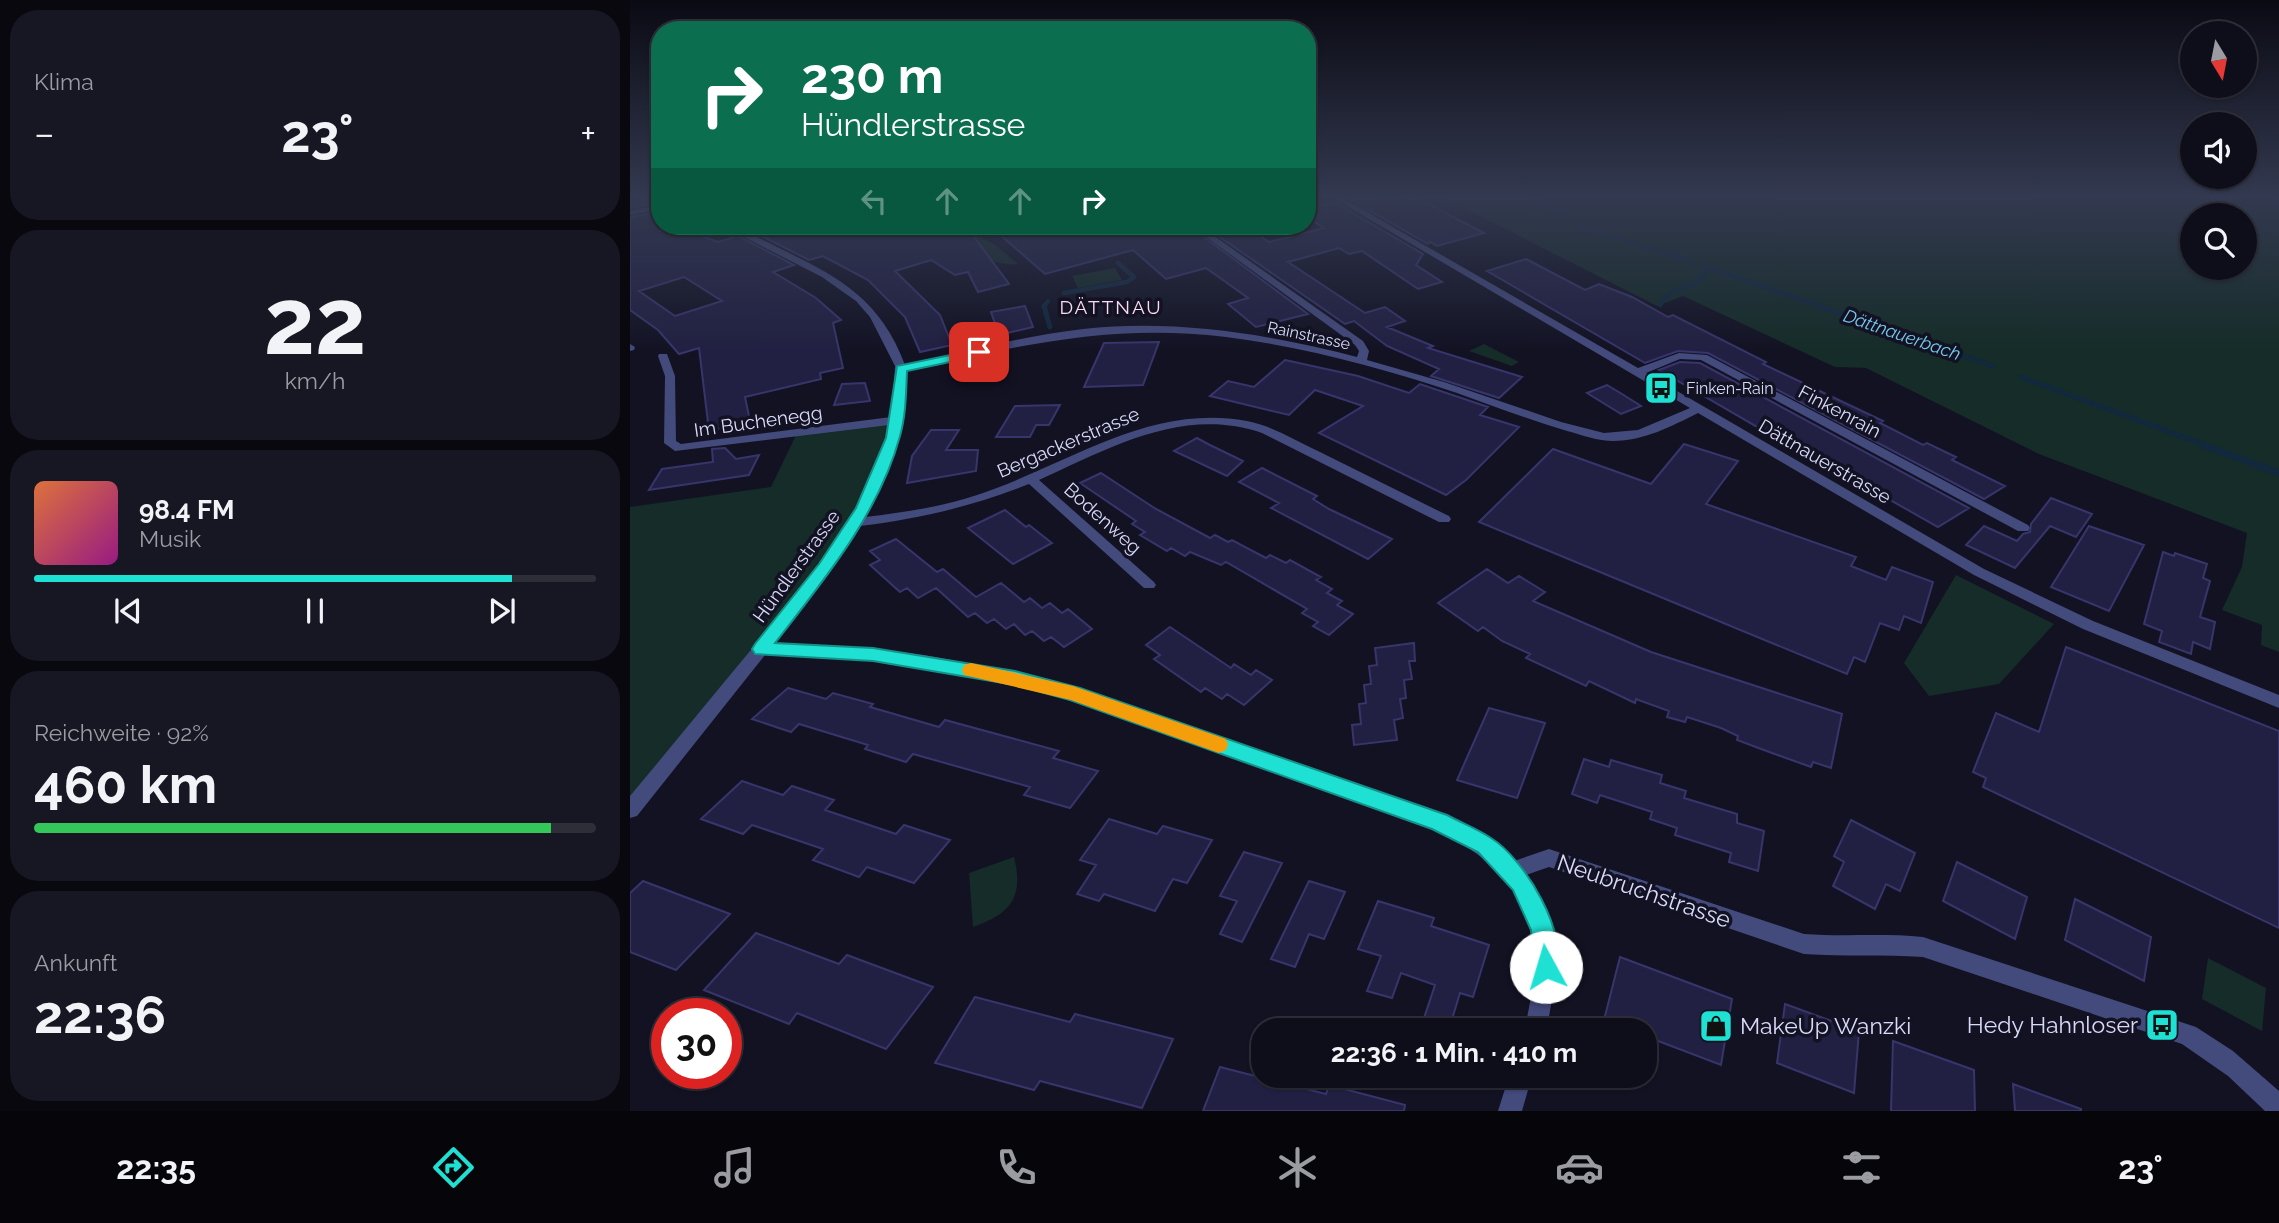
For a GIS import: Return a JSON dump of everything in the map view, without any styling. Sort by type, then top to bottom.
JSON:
[{"type":"street","name":"Hündlerstrasse","points":[[630,810],[819,576],[855,522],[884,464],[897,420],[901,369],[880,323],[858,297],[773,248]]},
{"type":"street","points":[[1226,248],[1359,343],[1364,351],[1362,362]]},
{"type":"street","name":"Dättnauerstrasse","points":[[1424,248],[1924,541],[2032,599],[2123,640],[2279,702]]},
{"type":"street","name":"Rainstrasse","points":[[901,369],[1069,334],[1143,328],[1218,333],[1362,362],[1604,436],[1624,437],[1645,433],[1698,409]]},
{"type":"street","name":"Im Buchenegg","points":[[663,356],[670,376],[670,443],[678,448],[897,420]]},
{"type":"street","name":"Finkenrain","points":[[1636,373],[1679,356],[1699,356],[2024,528]]},
{"type":"street","name":"Bergackerstrasse","points":[[855,522],[954,506],[1032,480],[1089,451],[1141,430],[1178,422],[1211,421],[1247,425],[1278,436],[1444,519]]},
{"type":"street","name":"Bodenweg","points":[[1032,480],[1149,585]]},
{"type":"street","points":[[761,649],[846,652],[923,661],[1015,678],[1073,693],[1440,822],[1486,846],[1511,871],[1530,897],[1545,947],[1546,986],[1538,1018]]},
{"type":"street","name":"Neubruchstrasse","points":[[1511,871],[1549,858],[1777,938],[1813,945],[1889,944],[1923,947],[2162,1025],[2215,1049],[2241,1069],[2279,1108]]},
{"type":"street","points":[[1510,1111],[1517,1088]]},
{"type":"green space","points":[[962,248],[998,248],[1018,264],[995,262]]},
{"type":"green space","points":[[1543,248],[2180,248],[2180,280],[2257,280],[2257,248],[2279,248],[2279,652],[2261,645],[2262,625],[2222,610],[2242,567],[2247,533],[2039,454],[1866,368],[1835,367],[1683,296],[1657,306]]},
{"type":"green space","points":[[1115,268],[1122,280],[1078,288],[1072,276]]},
{"type":"green space","points":[[1484,344],[1519,362],[1512,366],[1469,351]]},
{"type":"green space","points":[[897,420],[844,541],[630,810],[630,507],[771,487],[797,433]]},
{"type":"green space","points":[[1956,575],[2054,624],[1999,684],[1929,696],[1904,663]]},
{"type":"green space","points":[[1014,857],[1017,883],[1012,902],[997,916],[973,927],[969,873]]},
{"type":"green space","points":[[2208,958],[2266,988],[2262,1031],[2202,999]]},
{"type":"building","points":[[630,248],[761,248],[794,265],[773,272],[816,298],[841,320],[833,323],[843,368],[820,373],[821,379],[745,397],[750,421],[709,431],[699,348],[679,354],[658,330],[630,310]],"holes":[[[684,277],[722,301],[675,316],[639,291]]]},
{"type":"building","points":[[785,248],[982,248],[1009,284],[978,292],[968,272],[955,275],[931,260],[895,271],[940,315],[952,345],[920,352],[905,317],[868,280],[823,256],[809,260]]},
{"type":"building","points":[[1015,248],[1219,248],[1308,314],[1256,327],[1228,304],[1248,298],[1206,268],[1166,279],[1133,250],[1045,274]]},
{"type":"building","points":[[1235,248],[1412,248],[1423,254],[1416,265],[1442,282],[1418,289],[1362,251],[1349,254],[1339,248],[1288,262],[1365,313],[1385,307],[1405,321],[1387,327],[1433,346],[1428,348],[1522,377],[1499,398],[1431,376],[1439,369],[1387,346],[1354,321],[1345,324]]},
{"type":"building","points":[[1526,259],[1585,290],[1599,284],[1632,297],[1668,317],[1673,315],[1766,362],[1763,364],[1883,421],[1880,423],[1923,445],[1927,443],[1956,457],[1952,460],[2005,486],[1984,499],[1708,353],[1678,351],[1645,363],[1487,271]]},
{"type":"building","points":[[1025,306],[1033,327],[999,335],[991,312]]},
{"type":"building","points":[[1159,342],[1143,385],[1084,387],[1104,343]]},
{"type":"building","points":[[1285,360],[1358,376],[1409,393],[1420,384],[1488,407],[1480,415],[1519,427],[1466,480],[1446,495],[1319,433],[1363,406],[1315,390],[1289,415],[1210,396],[1228,381],[1254,387]]},
{"type":"building","points":[[1680,362],[1700,363],[1969,508],[1938,527],[1844,474],[1841,475],[1659,370]]},
{"type":"building","points":[[865,383],[870,401],[834,405],[842,384]]},
{"type":"building","points":[[1607,385],[1641,406],[1621,414],[1587,393]]},
{"type":"building","points":[[1060,405],[1049,425],[1036,425],[1030,437],[996,437],[1015,406]]},
{"type":"building","points":[[931,430],[959,430],[946,450],[978,450],[976,471],[907,483],[912,456]]},
{"type":"building","points":[[1197,438],[1243,461],[1227,476],[1174,451]]},
{"type":"building","points":[[1684,444],[1738,461],[1706,504],[1856,557],[1851,566],[1886,580],[1892,567],[1933,582],[1921,623],[1904,616],[1899,630],[1880,623],[1865,662],[1854,657],[1847,674],[1479,522],[1553,449],[1651,484]]},
{"type":"building","points":[[725,448],[736,459],[759,455],[749,475],[649,490],[662,469],[713,462],[712,449]]},
{"type":"building","points":[[1262,468],[1317,496],[1313,499],[1329,509],[1392,539],[1368,559],[1271,508],[1279,503],[1239,482]]},
{"type":"building","points":[[1101,473],[1156,509],[1210,538],[1215,535],[1228,542],[1232,540],[1266,558],[1270,555],[1286,563],[1290,560],[1321,577],[1316,580],[1332,589],[1327,593],[1342,601],[1337,605],[1353,614],[1329,635],[1313,626],[1318,622],[1302,613],[1307,609],[1226,562],[1221,565],[1190,552],[1185,556],[1171,548],[1167,551],[1140,535],[1145,532],[1132,524],[1136,521],[1080,483]]},
{"type":"building","points":[[2051,498],[2092,514],[2076,537],[2050,526],[2015,568],[1966,545],[1984,526],[2017,541],[2023,534],[2030,532],[2031,524]]},
{"type":"building","points":[[1005,510],[1052,543],[1013,564],[968,528]]},
{"type":"building","points":[[2089,526],[2144,545],[2109,611],[2051,587]]},
{"type":"building","points":[[896,539],[937,572],[943,569],[976,597],[1001,583],[1024,602],[1030,598],[1042,608],[1050,603],[1062,613],[1068,609],[1092,629],[1064,647],[1051,637],[1044,641],[1032,631],[1025,635],[1014,624],[1006,629],[994,619],[987,623],[975,613],[968,617],[936,588],[918,598],[907,588],[900,592],[870,565],[880,560],[870,551]]},
{"type":"building","points":[[2163,552],[2174,556],[2175,553],[2207,564],[2203,578],[2210,581],[2200,617],[2215,622],[2210,649],[2193,642],[2191,654],[2159,642],[2162,631],[2144,624]]},
{"type":"building","points":[[1487,569],[1508,583],[1519,576],[1545,592],[1533,601],[1651,652],[1842,714],[1831,768],[1813,762],[1811,767],[1737,740],[1738,736],[1721,728],[1687,717],[1685,722],[1667,717],[1669,711],[1636,699],[1635,703],[1589,681],[1586,686],[1526,658],[1530,654],[1502,641],[1483,627],[1478,631],[1438,603]]},
{"type":"building","points":[[1170,627],[1231,668],[1234,664],[1251,675],[1256,670],[1272,680],[1244,705],[1227,694],[1222,699],[1205,688],[1201,692],[1154,659],[1160,655],[1146,645]]},
{"type":"building","points":[[1414,643],[1415,661],[1409,661],[1412,679],[1404,680],[1406,698],[1400,699],[1403,718],[1394,720],[1397,740],[1354,745],[1352,725],[1361,724],[1359,704],[1366,703],[1364,685],[1371,684],[1369,666],[1377,665],[1375,648]]},
{"type":"building","points":[[2066,647],[2279,731],[2279,928],[1983,787],[1986,778],[1973,772],[1996,713],[2039,732]]},
{"type":"building","points":[[788,688],[826,699],[833,693],[939,727],[945,720],[1059,751],[1053,758],[1098,771],[1070,808],[1024,795],[1030,787],[913,754],[906,762],[865,749],[868,745],[799,724],[791,732],[752,719]]},
{"type":"building","points":[[1489,708],[1545,723],[1517,798],[1457,780]]},
{"type":"building","points":[[1584,759],[1609,767],[1611,760],[1662,775],[1660,783],[1686,791],[1684,798],[1737,814],[1737,823],[1764,831],[1758,871],[1729,862],[1731,853],[1675,835],[1677,828],[1650,819],[1652,812],[1600,795],[1597,803],[1572,794]]},
{"type":"building","points":[[742,781],[783,795],[792,786],[834,800],[825,810],[896,834],[904,825],[950,840],[914,883],[867,867],[859,877],[813,860],[823,849],[752,825],[743,834],[701,819]]},
{"type":"building","points":[[1109,819],[1157,834],[1163,826],[1212,840],[1187,883],[1173,879],[1155,911],[1104,894],[1099,901],[1077,894],[1096,865],[1080,860]]},
{"type":"building","points":[[1851,820],[1915,853],[1900,891],[1886,884],[1875,909],[1833,886],[1844,862],[1834,856]]},
{"type":"building","points":[[1244,852],[1282,863],[1242,942],[1220,934],[1237,901],[1220,896]]},
{"type":"building","points":[[1957,862],[2027,897],[2015,939],[1943,901]]},
{"type":"building","points":[[643,881],[730,914],[676,970],[630,952],[630,893]]},
{"type":"building","points":[[1309,881],[1345,892],[1324,939],[1309,934],[1295,967],[1271,959]]},
{"type":"building","points":[[2075,899],[2151,937],[2144,981],[2065,940]]},
{"type":"building","points":[[1378,901],[1434,918],[1431,926],[1489,945],[1473,997],[1460,993],[1452,1018],[1424,1018],[1435,985],[1401,973],[1392,998],[1367,991],[1381,956],[1358,949]]},
{"type":"building","points":[[756,933],[839,964],[847,955],[933,987],[886,1049],[797,1013],[789,1024],[742,1005],[742,998],[724,998],[704,990]]},
{"type":"building","points":[[1620,957],[1732,999],[1721,1065],[1657,1041],[1657,1018],[1605,1018]]},
{"type":"building","points":[[975,997],[1070,1022],[1075,1014],[1173,1039],[1142,1108],[1040,1081],[1034,1090],[935,1063]]},
{"type":"building","points":[[1785,1004],[1859,1031],[1854,1093],[1777,1063]]},
{"type":"building","points":[[1893,1041],[1974,1070],[1975,1111],[1891,1111]]},
{"type":"building","points":[[1220,1067],[1251,1075],[1251,1088],[1302,1088],[1326,1094],[1328,1088],[1340,1088],[1405,1105],[1404,1111],[1203,1111]]},
{"type":"building","points":[[2013,1084],[2081,1109],[2081,1111],[2015,1111]]},
{"type":"waterway","name":"Dättnauerbach","points":[[1648,248],[1692,262]]},
{"type":"waterway","points":[[1064,293],[1127,282],[1134,277],[1118,263]]},
{"type":"waterway","name":"Dättnauerbach","points":[[1703,266],[1709,268]]},
{"type":"waterway","points":[[1660,305],[1670,293],[1697,283],[1709,268]]},
{"type":"waterway","name":"Dättnauerbach","points":[[1709,268],[1823,307]]},
{"type":"waterway","points":[[1044,307],[1048,301]]},
{"type":"waterway","name":"Dättnauerbach","points":[[1818,306],[1993,366]]},
{"type":"waterway","points":[[1044,307],[1050,327]]},
{"type":"waterway","name":"Dättnauerbach","points":[[2021,377],[2208,446]]},
{"type":"waterway","name":"Dättnauerbach","points":[[2203,445],[2279,473]]},
{"type":"slow traffic","points":[[971,670],[1073,693],[1219,745]]},
{"type":"place","name":"Finken-Rain","points":[[1661,388]]},
{"type":"place","name":"Hedy Hahnloser","points":[[2162,1025]]},
{"type":"place","name":"MakeUp Wanzki","points":[[1716,1026]]},
{"type":"district","name":"DÄTTNAU","points":[[1111,307]]},
{"type":"route","points":[[979,352],[901,369],[898,416],[893,438],[864,508],[844,541],[761,649],[873,654],[1015,678],[1073,693],[1440,822],[1486,846],[1521,883],[1530,897],[1542,930],[1546,967]]}]
